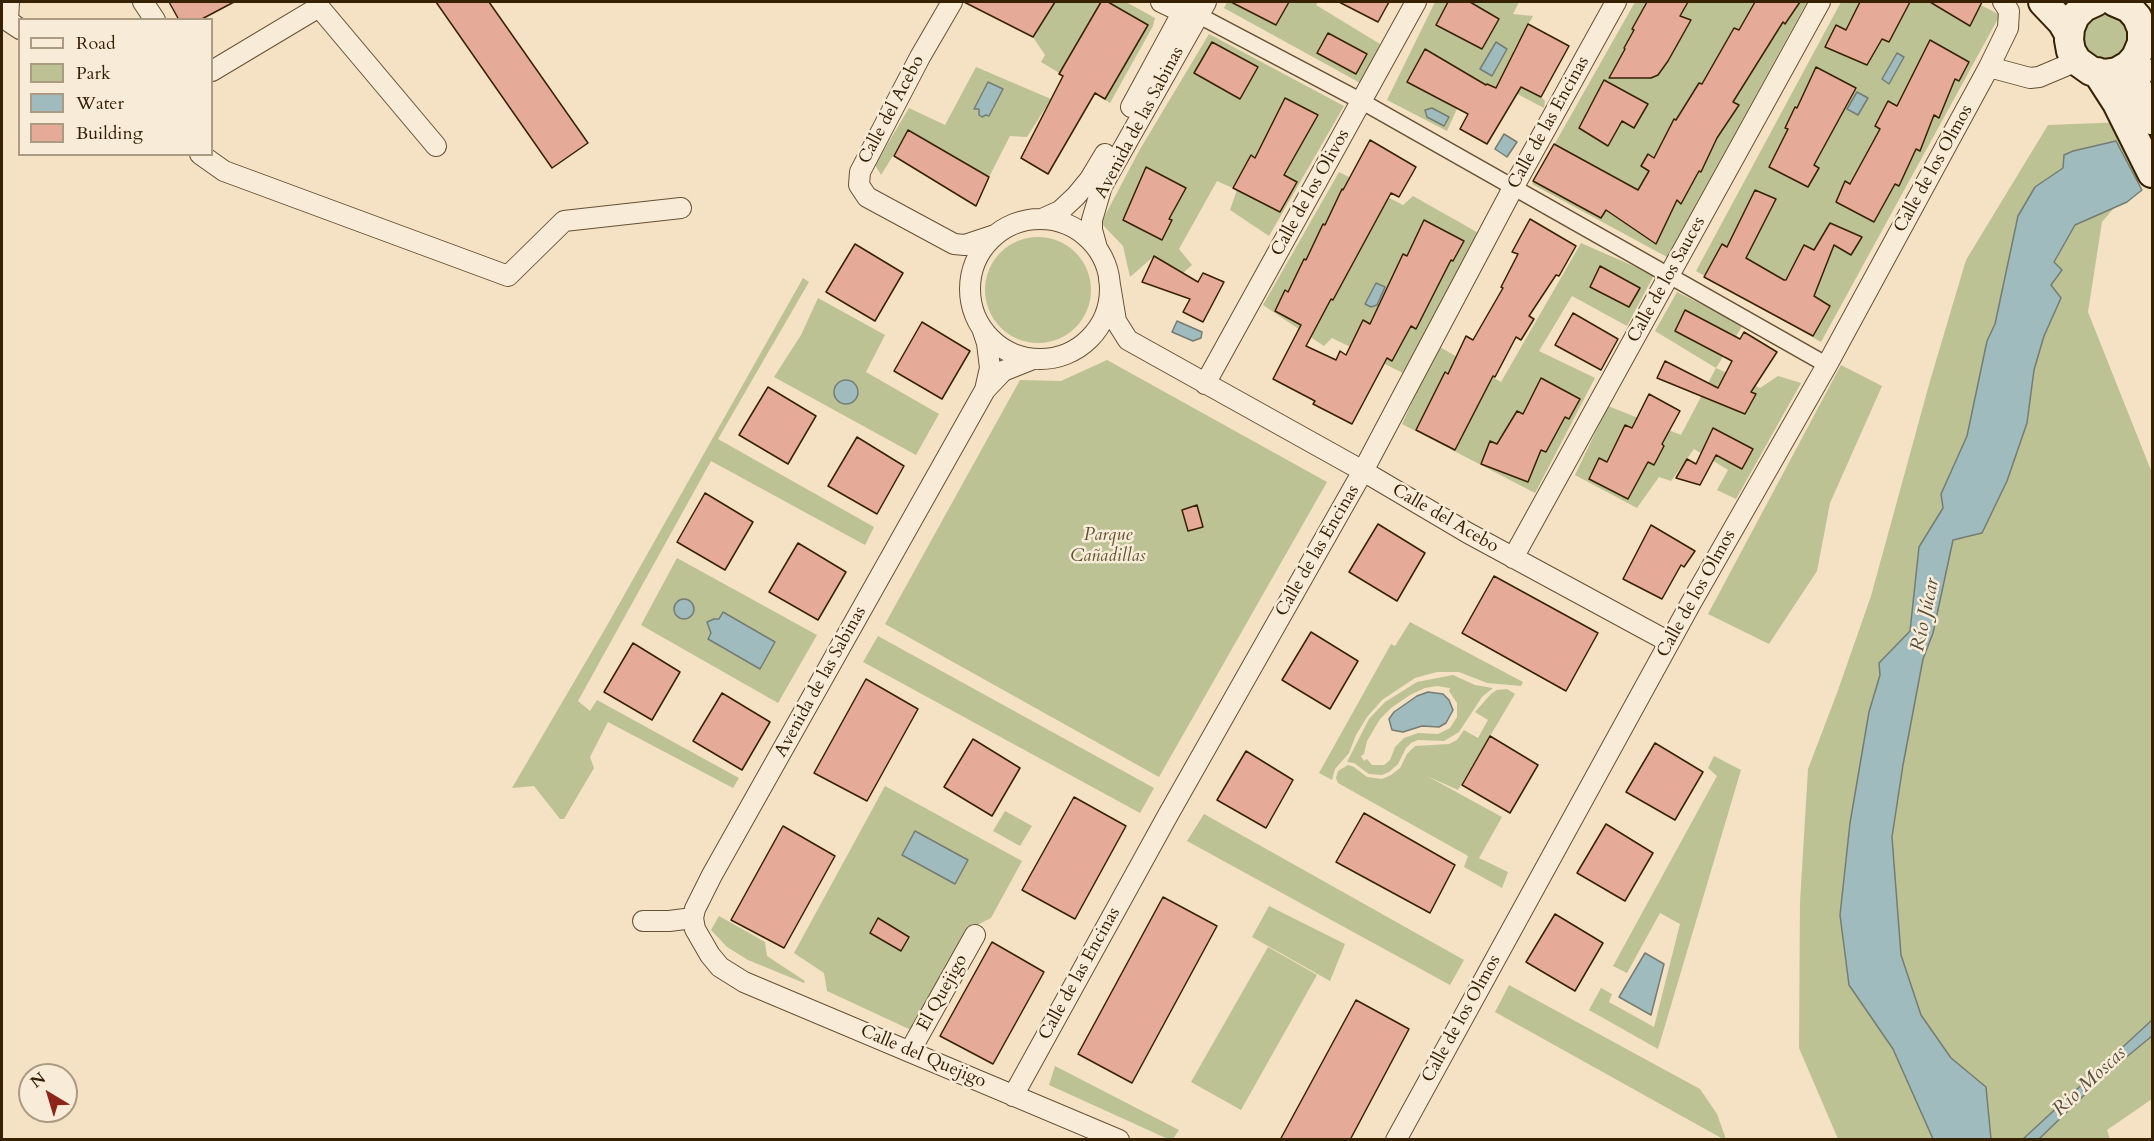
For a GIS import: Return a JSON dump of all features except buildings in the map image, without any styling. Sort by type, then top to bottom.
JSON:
[{"type":"main road","points":[[2043,2],[2062,22],[2069,34],[2072,51],[2111,93],[2141,115]]},
{"type":"main road","points":[[2069,34],[2072,22],[2079,11],[2095,2]]},
{"type":"main road","points":[[2124,2],[2149,36],[2140,50],[2138,66],[2141,115],[2152,173]]},
{"type":"main road","points":[[2087,67],[2111,73],[2138,66]]},
{"type":"street","points":[[9,2],[8,21],[18,28]]},
{"type":"street","points":[[143,2],[154,18]]},
{"type":"street","name":"Calle del Acebo","points":[[952,2],[920,57],[860,172],[859,185],[867,197],[954,244]]},
{"type":"street","points":[[1161,2],[1194,8],[1827,365]]},
{"type":"street","name":"Calle de los Olivos","points":[[1205,384],[1416,2]]},
{"type":"street","name":"Calle de las Encinas","points":[[1013,1096],[1168,814],[1364,471],[1513,188],[1616,2]]},
{"type":"street","name":"Calle de los Sauces","points":[[1513,558],[1820,2]]},
{"type":"street","name":"Calle de los Olmos","points":[[1396,1140],[1669,642],[1827,365],[1999,49],[2008,28],[2009,18],[2009,11],[2003,2]]},
{"type":"street","points":[[213,70],[320,7],[436,146]]},
{"type":"street","name":"Avenida de las Sabinas","points":[[1042,219],[1060,212],[1090,179],[1194,8]]},
{"type":"street","name":"Avenida de las Sabinas","points":[[1096,248],[1092,220],[1102,186],[1194,8]]},
{"type":"street","points":[[1989,67],[2030,78],[2087,67]]},
{"type":"street","points":[[203,156],[224,171],[508,276],[564,221],[681,208]]},
{"type":"street","points":[[954,244],[973,243],[997,235],[1014,225],[1042,219],[1071,224],[1096,248],[1107,268],[1116,321],[1128,340]]},
{"type":"street","points":[[970,288],[978,257],[997,235]]},
{"type":"street","points":[[954,244],[966,261],[973,309],[982,328],[996,344],[1005,350],[1033,359],[1062,355],[1080,346],[1106,339],[1128,340]]},
{"type":"street","points":[[1080,346],[1095,332],[1106,313],[1109,279]]},
{"type":"street","name":"Avenida de las Sabinas","points":[[982,328],[987,343],[990,368],[985,390]]},
{"type":"street","name":"Calle del Acebo","points":[[1128,340],[1364,471],[1513,558],[1669,642]]},
{"type":"street","name":"Avenida de las Sabinas","points":[[693,918],[695,909],[712,875],[985,390],[1003,371],[1033,359]]},
{"type":"street","points":[[643,921],[693,918]]},
{"type":"street","name":"Calle del Quejigo","points":[[693,918],[695,929],[702,943],[720,967],[744,982],[1119,1140]]},
{"type":"street","name":"El Quejigo","points":[[910,1052],[975,935]]},
{"type":"green space","points":[[1055,2],[1126,2],[1155,18],[1153,26],[1110,103],[1041,62],[1045,55],[1033,37]]},
{"type":"green space","points":[[1227,2],[1318,2],[1316,5],[1380,44],[1362,84],[1224,8]]},
{"type":"green space","points":[[1435,2],[1519,2],[1513,14],[1533,16],[1513,51],[1522,58],[1519,61],[1511,57],[1502,77],[1541,97],[1545,101],[1544,108],[1506,88],[1502,92],[1487,84],[1481,95],[1459,104],[1447,131],[1387,100]]},
{"type":"green space","points":[[1635,2],[1807,2],[1667,257],[1532,184]]},
{"type":"green space","points":[[1841,2],[1975,2],[2000,15],[1821,342],[1696,271]]},
{"type":"green space","points":[[2111,13],[2119,16],[2133,34],[2118,62],[2093,59],[2083,45],[2085,28],[2096,16]]},
{"type":"green space","points":[[1209,34],[1344,106],[1269,236],[1230,210],[1237,190],[1217,181],[1179,249],[1192,265],[1183,273],[1154,256],[1130,277],[1123,246],[1101,223],[1139,151]]},
{"type":"green space","points":[[976,67],[1051,99],[1027,137],[1010,136],[989,177],[909,130],[881,175],[875,165],[909,108],[945,125]]},
{"type":"green space","points":[[2152,121],[2152,164],[2102,222],[2088,312],[2152,473],[2152,1099],[2107,1130],[2110,1139],[1838,1139],[1799,1048],[1800,902],[1808,769],[1871,596],[1966,260],[2048,125]]},
{"type":"green space","points":[[1339,172],[1403,205],[1413,196],[1482,235],[1405,374],[1332,338],[1324,346],[1263,305]]},
{"type":"green space","points":[[1038,237],[1058,241],[1076,252],[1087,270],[1091,290],[1087,310],[1076,328],[1058,339],[1038,343],[1018,339],[1000,328],[989,310],[985,290],[989,270],[1000,252],[1018,241]]},
{"type":"green space","points":[[1581,243],[1654,275],[1627,326],[1572,296],[1539,351],[1595,378],[1535,493],[1402,424],[1438,346],[1501,382]]},
{"type":"green space","points":[[803,278],[809,282],[718,439],[874,527],[865,545],[711,461],[578,701],[590,711],[597,700],[739,778],[733,788],[608,722],[590,757],[594,768],[564,819],[560,819],[534,786],[512,788],[605,629]]},
{"type":"green space","points":[[1677,292],[1743,325],[1716,368],[1655,331]]},
{"type":"green space","points":[[818,298],[885,335],[866,372],[939,414],[916,455],[774,377],[801,335]]},
{"type":"green space","name":"Parque Cañadillas","points":[[1107,360],[1327,482],[1159,777],[885,624],[1020,380],[1061,381]]},
{"type":"green space","points":[[1841,365],[1882,386],[1830,503],[1817,571],[1769,644],[1708,614]]},
{"type":"green space","points":[[1716,368],[1760,388],[1778,376],[1801,383],[1736,499],[1717,490],[1728,470],[1694,449],[1671,481],[1659,477],[1637,508],[1575,475],[1608,406],[1681,435]]},
{"type":"green space","points":[[677,558],[817,635],[778,703],[641,625]]},
{"type":"green space","points":[[1410,622],[1523,682],[1521,686],[1487,683],[1459,672],[1437,672],[1415,678],[1382,700],[1367,717],[1349,753],[1335,769],[1332,780],[1319,773],[1391,644],[1395,646]]},
{"type":"green space","points":[[878,636],[1154,788],[1140,813],[863,662]]},
{"type":"green space","points":[[1453,675],[1475,685],[1493,688],[1482,697],[1459,732],[1444,741],[1418,740],[1411,743],[1398,764],[1389,772],[1382,775],[1369,774],[1354,763],[1347,762],[1369,719],[1385,702],[1417,682]],"holes":[[[1437,686],[1450,688],[1449,691],[1457,703],[1457,717],[1450,728],[1438,734],[1418,733],[1404,738],[1395,747],[1390,760],[1384,765],[1372,765],[1367,759],[1364,761],[1361,756],[1364,754],[1367,741],[1380,719],[1391,708],[1425,688]]]},
{"type":"green space","points":[[1507,689],[1515,694],[1458,790],[1427,776],[1502,817],[1479,858],[1508,872],[1502,888],[1464,867],[1468,856],[1338,783],[1336,778],[1338,771],[1348,765],[1367,777],[1382,779],[1400,768],[1407,754],[1415,746],[1449,744],[1457,740],[1464,730],[1478,738],[1488,720],[1475,712],[1491,694],[1497,690]]},
{"type":"green space","points":[[1714,756],[1741,770],[1658,1049],[1589,1010],[1601,988],[1612,994],[1609,1002],[1654,1027],[1680,924],[1660,913],[1627,973],[1613,966],[1717,776],[1708,768]]},
{"type":"green space","points":[[885,786],[1022,861],[991,918],[969,929],[911,1030],[827,991],[824,973],[794,953]]},
{"type":"green space","points":[[1005,811],[1032,826],[1020,846],[993,831]]},
{"type":"green space","points":[[1204,814],[1464,960],[1450,985],[1187,841]]},
{"type":"green space","points":[[1269,906],[1345,944],[1330,981],[1252,937]]},
{"type":"green space","points":[[719,916],[765,942],[767,956],[805,981],[804,983],[748,960],[727,947],[711,930]]},
{"type":"green space","points":[[1268,947],[1317,975],[1241,1110],[1191,1082]]},
{"type":"green space","points":[[1509,985],[1700,1089],[1717,1114],[1726,1139],[1495,1012]]},
{"type":"green space","points":[[1055,1066],[1179,1130],[1173,1139],[1168,1139],[1049,1085]]},
{"type":"water","points":[[1496,42],[1507,49],[1492,76],[1480,69]]},
{"type":"water","points":[[1897,53],[1904,57],[1889,84],[1882,79]]},
{"type":"water","points":[[988,82],[1003,89],[989,116],[982,117],[979,115],[979,109],[974,109]]},
{"type":"water","points":[[1857,92],[1868,98],[1858,115],[1847,109]]},
{"type":"water","points":[[1432,108],[1449,117],[1444,126],[1427,117],[1425,110]]},
{"type":"water","points":[[1504,134],[1517,142],[1507,157],[1495,149]]},
{"type":"water","name":"Río Júcar","points":[[2116,141],[2142,190],[2127,202],[2075,225],[2054,262],[2062,270],[2051,285],[2061,298],[2044,336],[2034,370],[2027,423],[2007,481],[1982,533],[1953,540],[1933,633],[1923,659],[1903,765],[1892,837],[1901,955],[1921,1015],[1951,1058],[1986,1087],[1991,1139],[1933,1139],[1893,1049],[1849,985],[1840,915],[1850,823],[1869,712],[1880,675],[1879,663],[1910,631],[1919,547],[1943,508],[1941,494],[1967,436],[1987,341],[1995,324],[2018,216],[2035,187],[2063,168],[2064,155]]},
{"type":"water","points":[[1376,283],[1385,287],[1377,305],[1371,307],[1365,304]]},
{"type":"water","points":[[1177,321],[1202,332],[1201,338],[1193,341],[1172,332]]},
{"type":"water","points":[[846,380],[855,383],[858,392],[855,401],[846,404],[837,401],[834,392],[837,383]]},
{"type":"water","points":[[684,599],[691,602],[694,609],[691,616],[684,619],[677,616],[674,609],[677,602]]},
{"type":"water","points":[[723,612],[775,642],[760,669],[708,639],[711,633],[707,622],[719,619]]},
{"type":"water","points":[[1428,692],[1443,694],[1449,700],[1453,710],[1446,723],[1439,727],[1422,726],[1403,732],[1392,730],[1389,719],[1394,712],[1417,696]]},
{"type":"water","points":[[915,831],[968,860],[955,884],[902,855]]},
{"type":"water","points":[[1645,953],[1664,964],[1651,1015],[1619,997]]},
{"type":"water","name":"Rio Moscas","points":[[2152,1020],[2152,1036],[2107,1073],[2039,1139],[2023,1139]]}]
